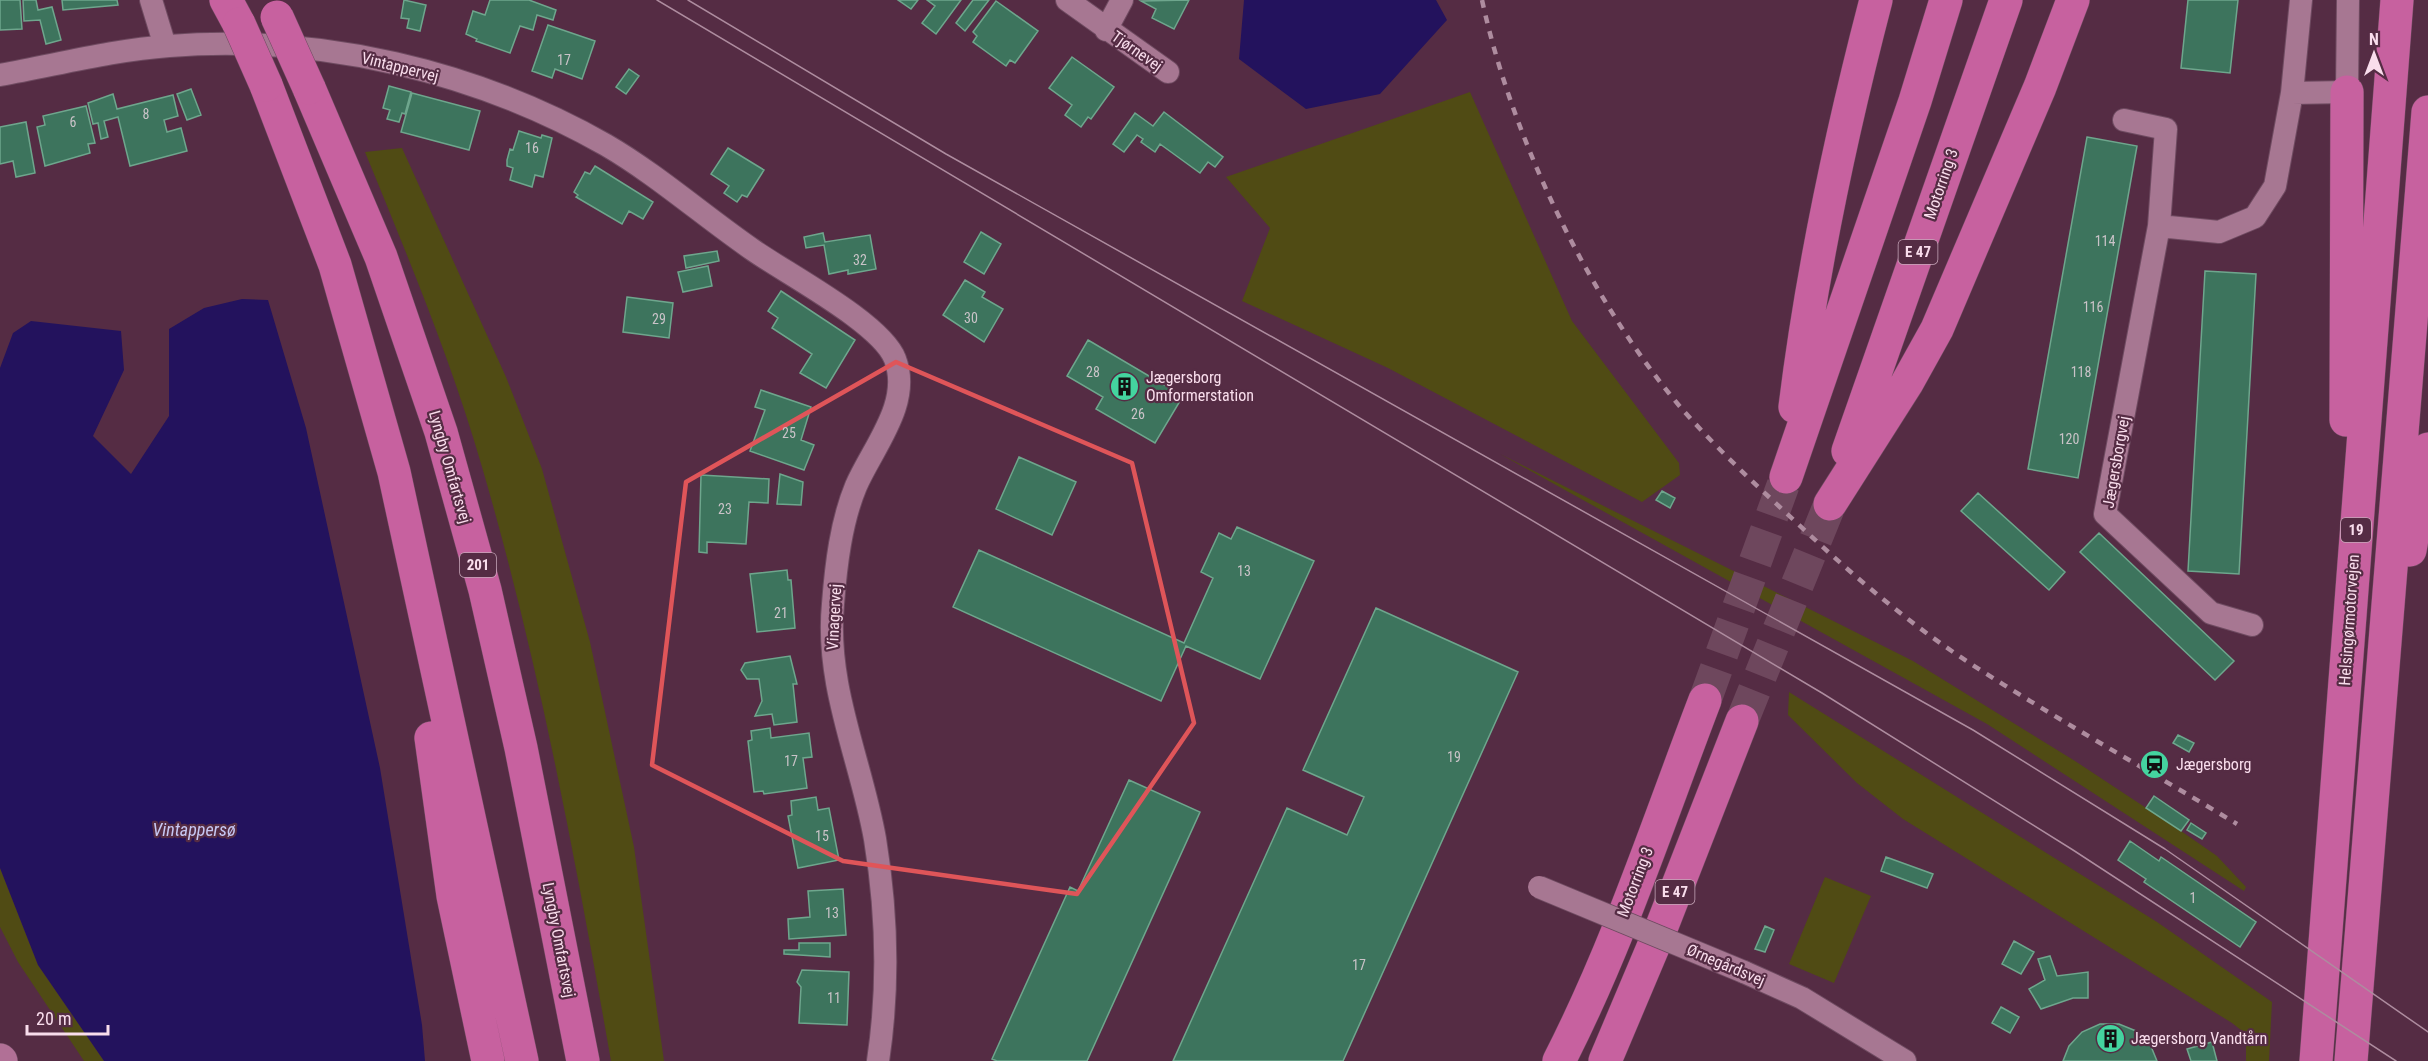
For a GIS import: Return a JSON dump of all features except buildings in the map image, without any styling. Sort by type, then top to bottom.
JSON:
[{"type":"highway","points":[[1876,0],[1844,124],[1806,321],[1786,477],[1915,101],[1946,0]]},
{"type":"highway","name":"Motorring 3","points":[[2006,0],[1830,504],[1907,383],[1936,329],[2040,87],[2073,0]]},
{"type":"highway","name":"Helsingørmotorvejen","points":[[2316,1061],[2397,0]]},
{"type":"highway","name":"Lyngby Omfartsvej","points":[[273,8],[381,257],[447,454],[485,590],[519,737],[583,1061]]},
{"type":"highway","points":[[232,12],[266,85],[335,265],[394,472],[522,1061]]},
{"type":"highway","points":[[2347,92],[2345,396],[2355,543]]},
{"type":"highway","name":"19","points":[[2351,1061],[2380,678],[2428,112]]},
{"type":"highway","points":[[2380,678],[2413,537],[2428,449]]},
{"type":"highway","points":[[394,472],[453,896],[488,1061]]},
{"type":"highway","name":"Motorring 3","points":[[1558,1061],[1574,1032],[1625,910],[1706,700]]},
{"type":"highway","name":"E 47","points":[[1605,1061],[1662,926],[1742,721]]},
{"type":"street","points":[[151,0],[165,46]]},
{"type":"street","name":"Tjørnevej","points":[[1067,0],[1168,72]]},
{"type":"street","name":"Tjørnevej","points":[[1106,30],[1122,0]]},
{"type":"street","points":[[2159,226],[2219,232],[2255,217],[2275,186],[2292,93],[2301,0]]},
{"type":"street","points":[[2292,93],[2347,92],[2348,0]]},
{"type":"street","name":"Vintappervej","points":[[0,75],[165,46],[270,44],[374,59],[514,99],[609,147],[755,251]]},
{"type":"street","name":"Jægersborgvej","points":[[2124,120],[2166,129],[2159,226],[2105,514],[2211,613],[2252,625]]},
{"type":"street","name":"Vinagervej","points":[[755,251],[859,320],[892,352],[900,375],[892,417],[855,488],[840,544],[832,608],[832,664],[875,836],[884,911],[886,974],[878,1061]]},
{"type":"street","name":"Ørnegårdsvej","points":[[1539,886],[1802,998],[1905,1061]]},
{"type":"highlighted area","points":[[896,362],[1132,463],[1194,723],[1077,894],[843,861],[652,765],[686,482]]},
{"type":"shaded area","points":[[1470,92],[1572,321],[1679,463],[1680,475],[1642,502],[1388,368],[1242,301],[1270,228],[1226,177]]},
{"type":"shaded area","points":[[402,148],[506,377],[542,469],[590,642],[634,847],[664,1061],[611,1061],[555,762],[502,540],[457,387],[365,152]]},
{"type":"shaded area","points":[[1500,454],[1913,661],[2075,761],[2217,856],[2246,887],[2244,891],[1987,724]]},
{"type":"shaded area","points":[[1789,692],[2157,922],[2272,1002],[2269,1061],[2246,1061],[2246,1034],[2232,1023],[1903,819],[1857,783],[1788,715]]},
{"type":"shaded area","points":[[0,868],[38,965],[104,1061],[84,1061],[18,962],[0,927]]},
{"type":"shaded area","points":[[1825,877],[1871,896],[1834,983],[1789,964]]},
{"type":"water","points":[[1244,0],[1436,0],[1447,20],[1380,94],[1306,109],[1239,59]]},
{"type":"water","name":"Vintappersø","points":[[242,299],[268,300],[306,428],[380,768],[422,1025],[425,1061],[104,1061],[38,965],[0,868],[0,368],[13,333],[31,321],[121,331],[124,370],[93,436],[131,474],[169,416],[169,329],[204,308]]},
{"type":"tunnel","points":[[1705,700],[1786,477]]},
{"type":"tunnel","points":[[1742,721],[1830,504]]},
{"type":"tram line","points":[[657,0],[1822,693],[2073,850],[2396,1061]]},
{"type":"tram line","points":[[688,0],[946,154],[1973,730],[2165,849],[2428,1032]]},
{"type":"railway","points":[[1482,0],[1495,53],[1513,107],[1534,162],[1559,216],[1586,269],[1616,319],[1648,366],[1682,409],[1738,468],[1817,542],[1923,631],[2035,704],[2237,824]]},
{"type":"place","name":"Jægersborg Omformerstation","points":[[1125,386]]},
{"type":"place","name":"Jægersborg","points":[[2155,764]]},
{"type":"place","name":"Jægersborg Vandtårn","points":[[2110,1038]]}]
